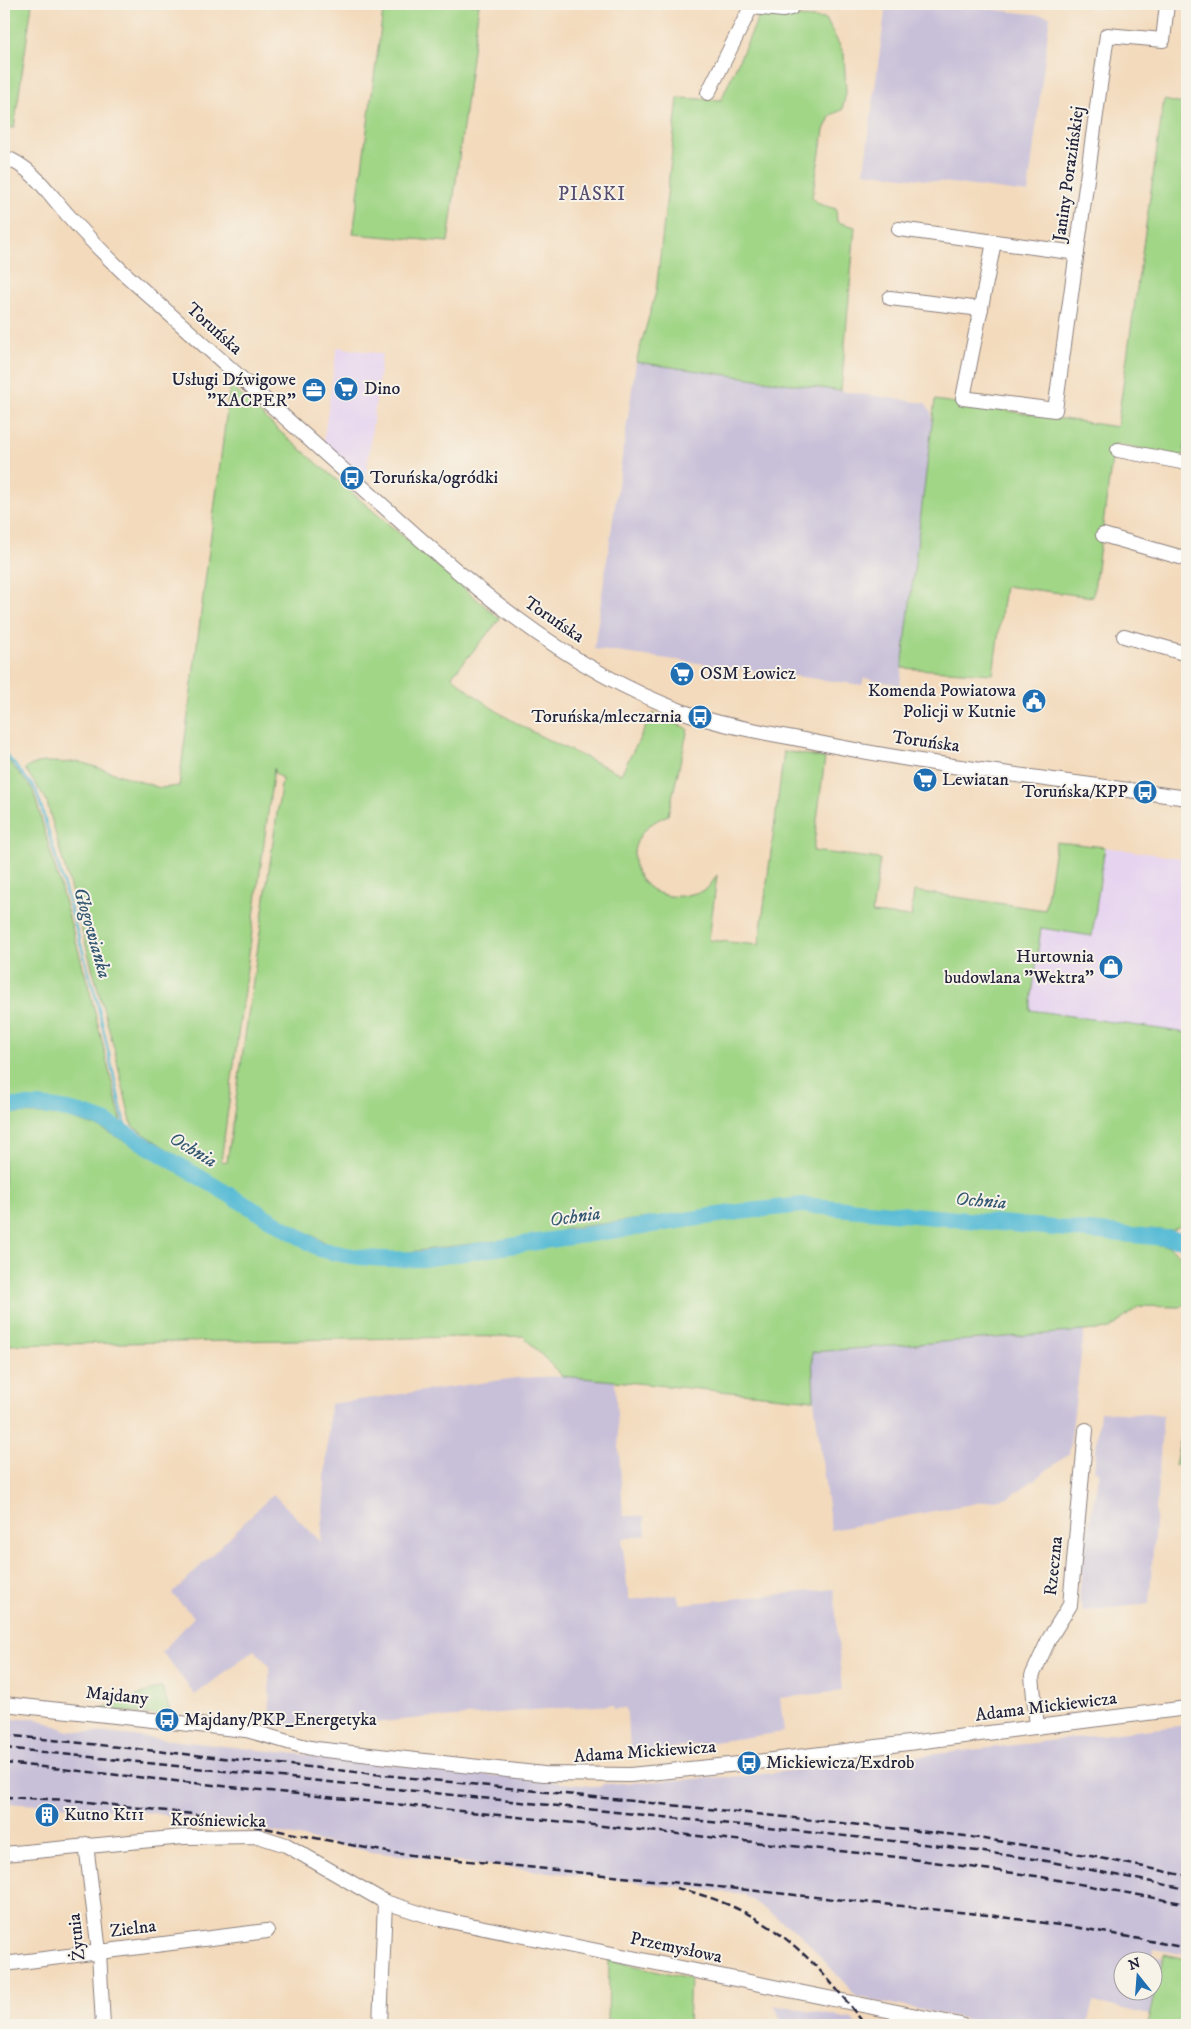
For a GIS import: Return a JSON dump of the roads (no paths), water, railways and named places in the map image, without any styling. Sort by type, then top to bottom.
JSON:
[{"type":"street","points":[[708,93],[751,8],[783,10],[791,8],[792,4]]},
{"type":"street","name":"Janiny Porazińskiej","points":[[981,309],[962,398],[1055,410],[1107,35],[1163,40],[1167,4]]},
{"type":"street","name":"Toruńska","points":[[4,157],[24,166],[125,274],[402,522],[520,621],[549,641],[632,690],[686,713],[824,744],[886,756],[1187,798]]},
{"type":"street","points":[[899,229],[1077,254]]},
{"type":"street","points":[[890,298],[981,309],[994,242]]},
{"type":"street","points":[[1118,450],[1187,462]]},
{"type":"street","points":[[1103,535],[1187,559]]},
{"type":"street","points":[[1124,636],[1187,654]]},
{"type":"street","name":"Rzeczna","points":[[1037,1727],[1032,1676],[1049,1639],[1070,1605],[1086,1430]]},
{"type":"street","name":"Majdany","points":[[4,1704],[245,1730],[284,1742]]},
{"type":"street","name":"Adama Mickiewicza","points":[[284,1742],[316,1749],[434,1763],[544,1774],[595,1776],[749,1763],[1187,1708]]},
{"type":"street","name":"Krośniewicka","points":[[4,1854],[86,1844],[184,1837],[269,1838],[286,1845],[385,1902]]},
{"type":"street","name":"Żytnia","points":[[86,1844],[99,1952],[103,2025]]},
{"type":"street","points":[[380,2025],[385,1902]]},
{"type":"street","name":"Przemysłowa","points":[[385,1902],[434,1918],[961,2025]]},
{"type":"street","name":"Zielna","points":[[4,1964],[267,1931]]},
{"type":"waterway","name":"Głogowianka","points":[[4,752],[36,790],[97,1001],[127,1135]]},
{"type":"waterway","name":"Ochnia","points":[[4,1106],[56,1108],[80,1113],[107,1122],[320,1249],[358,1257],[423,1259],[739,1212],[803,1205],[1187,1240]]},
{"type":"railway","points":[[4,1735],[965,1836],[1086,1855],[1187,1876]]},
{"type":"railway","points":[[4,1748],[941,1846],[1041,1860],[1187,1889]]},
{"type":"railway","points":[[4,1763],[897,1857],[1036,1876],[1187,1904]]},
{"type":"railway","points":[[4,1797],[70,1800],[193,1814],[392,1853],[988,1915],[1087,1929],[1187,1948]]},
{"type":"railway","points":[[676,1888],[708,1897],[736,1908],[762,1922],[805,1956],[865,2025]]},
{"type":"place","name":"Dino","points":[[346,389]]},
{"type":"place","name":"Usługi Dźwigowe \"KACPER\"","points":[[314,390]]},
{"type":"place","name":"Toruńska/ogródki","points":[[352,478]]},
{"type":"place","name":"OSM Łowicz","points":[[682,674]]},
{"type":"place","name":"Komenda Powiatowa Policji w Kutnie","points":[[1034,701]]},
{"type":"place","name":"Toruńska/mleczarnia","points":[[700,717]]},
{"type":"place","name":"Lewiatan","points":[[925,780]]},
{"type":"place","name":"Toruńska/KPP","points":[[1145,792]]},
{"type":"place","name":"Hurtownia budowlana \"Wektra\"","points":[[1111,967]]},
{"type":"place","name":"Majdany/PKP_Energetyka","points":[[167,1720]]},
{"type":"place","name":"Mickiewicza/Exdrob","points":[[749,1763]]},
{"type":"place","name":"Kutno Kt11","points":[[47,1815]]},
{"type":"district","name":"PIASKI","points":[[592,194]]}]
